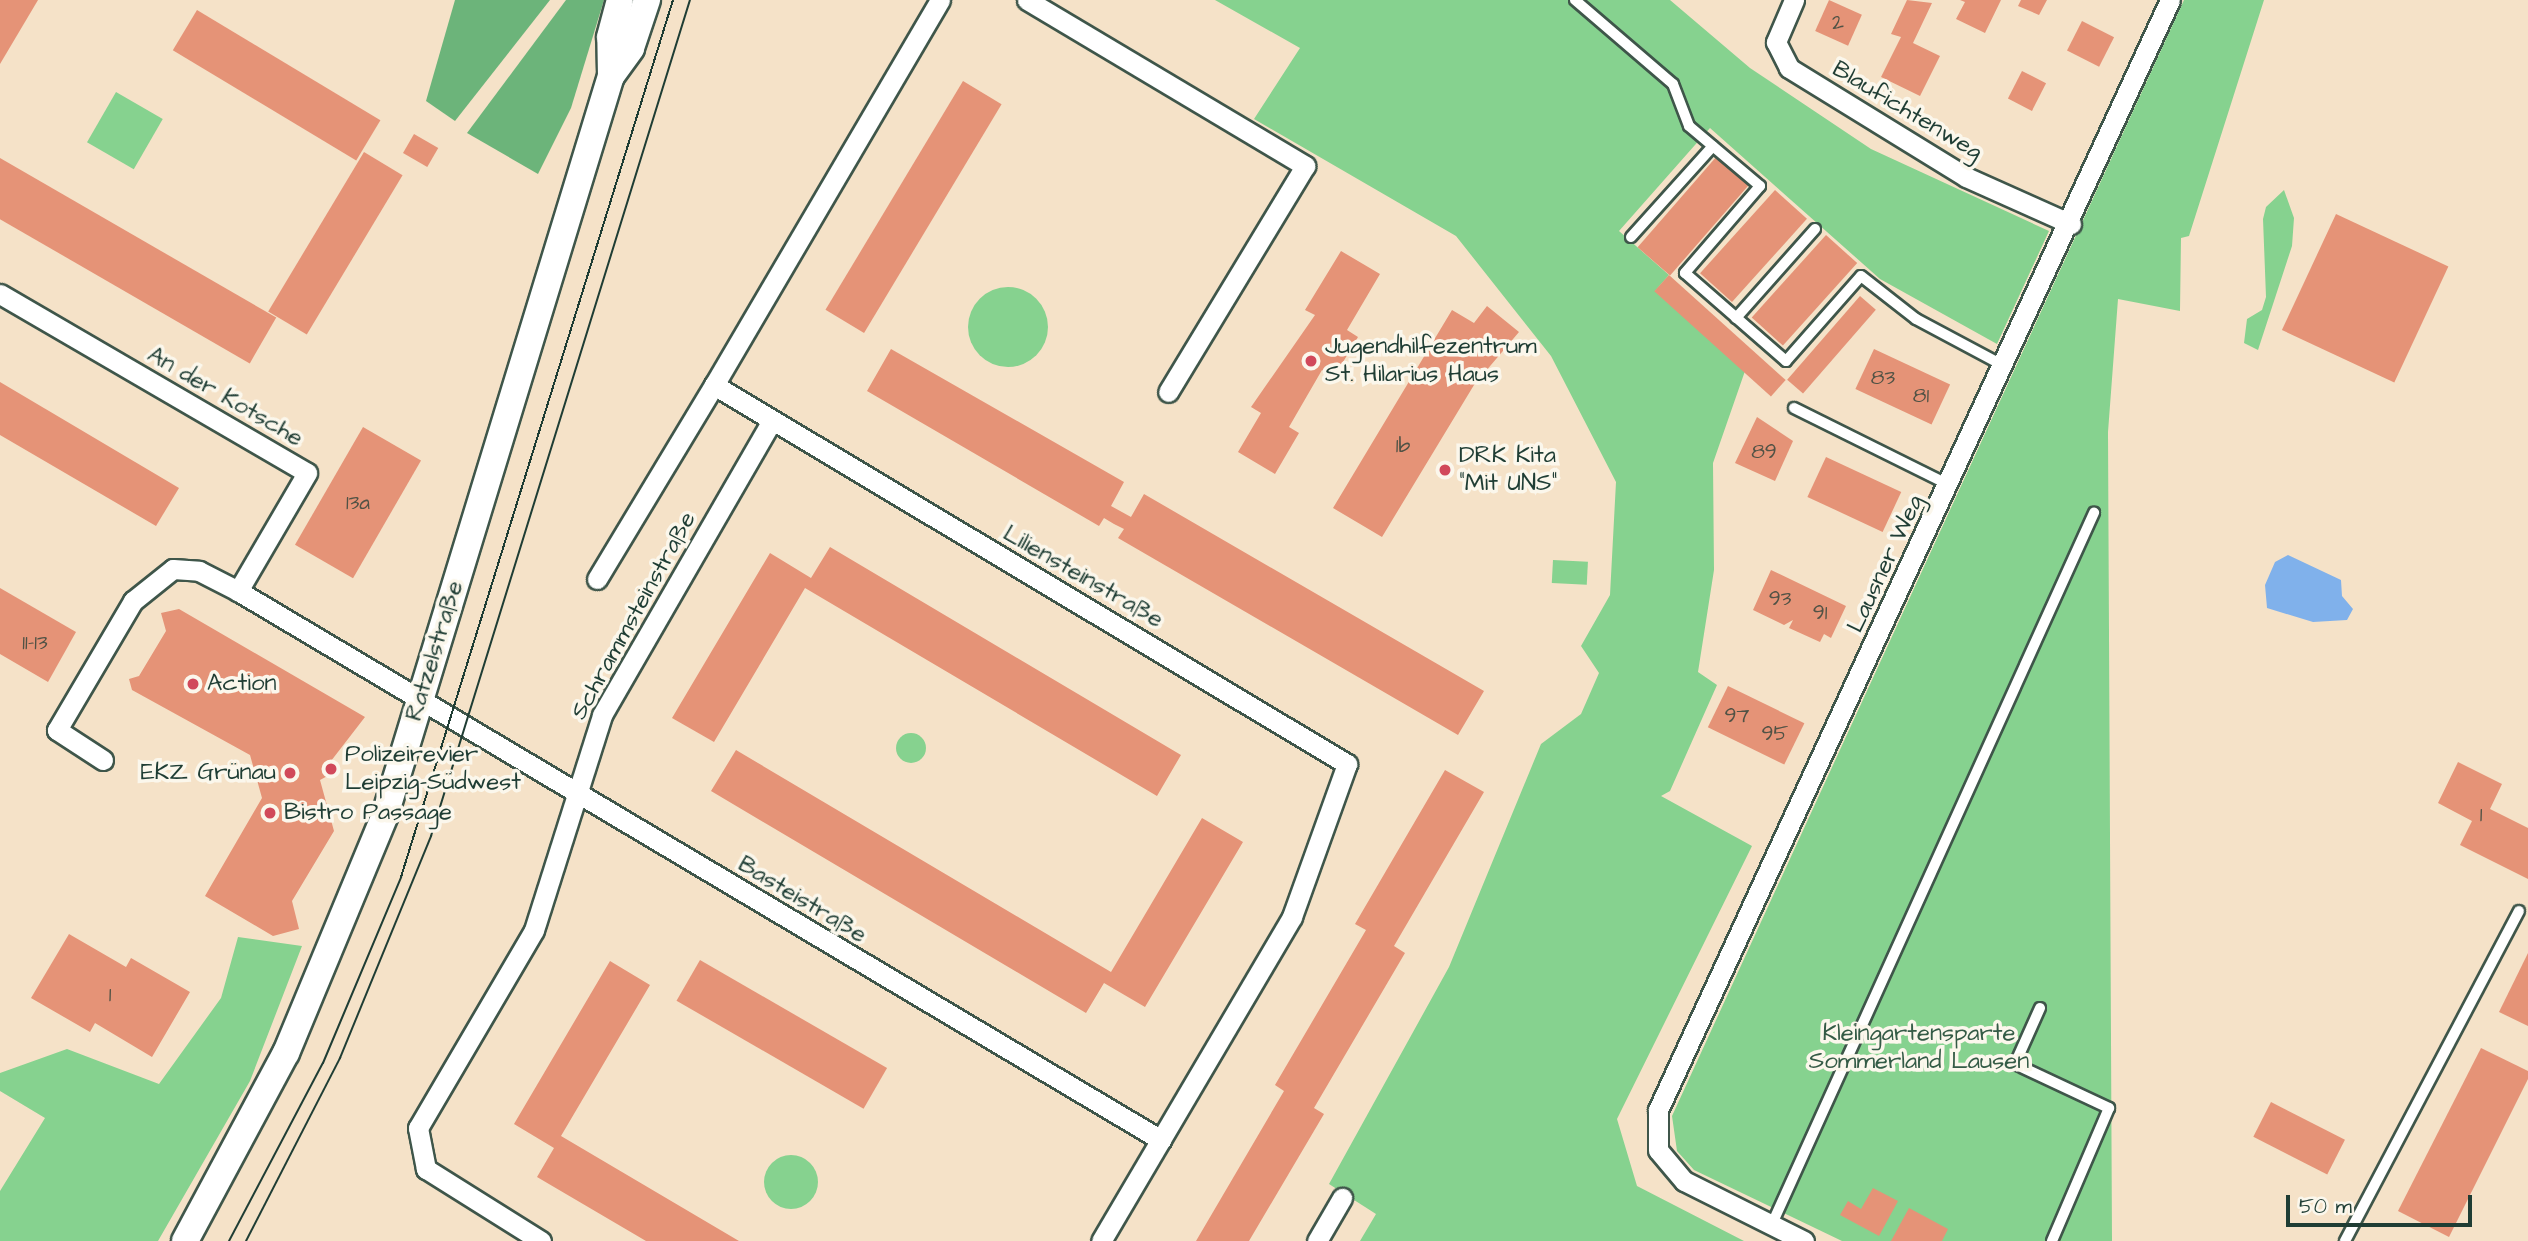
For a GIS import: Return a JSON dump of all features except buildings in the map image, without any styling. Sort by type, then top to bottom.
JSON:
[{"type":"main road","name":"Ratzelstraße","points":[[611,76],[610,37],[621,0]]},
{"type":"main road","name":"Ratzelstraße","points":[[185,1241],[286,1053],[385,815],[611,76],[631,48],[647,0]]},
{"type":"street","points":[[597,579],[940,0]]},
{"type":"street","points":[[1027,0],[1306,166],[1168,392]]},
{"type":"street","name":"Blaufichtenweg","points":[[1794,0],[1776,42],[1789,68],[1966,177],[2071,224]]},
{"type":"street","name":"Lausner Weg","points":[[1772,1224],[1684,1181],[1658,1150],[1658,1110],[2071,224],[2170,0]]},
{"type":"street","name":"An der Kotsche","points":[[0,294],[307,473],[238,592]]},
{"type":"street","name":"Liliensteinstraße","points":[[714,385],[1348,764],[1292,917],[1101,1241]]},
{"type":"street","name":"Schrammsteinstraße","points":[[541,1241],[437,1180],[420,1158],[418,1128],[534,930],[573,792],[602,715],[772,421]]},
{"type":"street","points":[[103,760],[57,730],[133,601],[173,569],[199,571],[238,592],[418,702]]},
{"type":"street","name":"Basteistraße","points":[[418,702],[1161,1140]]},
{"type":"street","points":[[1317,1241],[1342,1198]]},
{"type":"street","points":[[1772,1224],[1804,1241]]},
{"type":"lane","points":[[1575,0],[1674,84],[1689,126],[1760,186],[1685,273],[1786,361],[1861,276],[1916,319],[2004,367]]},
{"type":"lane","points":[[1631,237],[1713,146]]},
{"type":"lane","points":[[1736,318],[1815,229]]},
{"type":"lane","points":[[1794,408],[1950,485]]},
{"type":"lane","points":[[1772,1224],[2094,513]]},
{"type":"lane","points":[[2345,1241],[2519,911]]},
{"type":"lane","points":[[2040,1009],[2015,1064],[2109,1108],[2052,1241]]},
{"type":"green space","points":[[455,0],[550,0],[455,121],[426,101]]},
{"type":"green space","points":[[566,0],[604,0],[571,108],[538,174],[467,133]]},
{"type":"green space","points":[[1215,0],[1670,0],[1750,68],[1871,149],[2049,231],[1997,344],[1880,279],[1710,128],[1619,231],[1669,275],[1655,291],[1745,371],[1713,463],[1714,570],[1698,672],[1717,685],[1670,791],[1661,796],[1752,846],[1617,1119],[1637,1186],[1744,1241],[1360,1241],[1376,1214],[1329,1184],[1449,967],[1541,744],[1581,714],[1599,673],[1581,646],[1610,595],[1616,482],[1551,356],[1456,236],[1254,119],[1300,48]]},
{"type":"green space","name":"Kleingartensparte Sommerland Lausen","points":[[2184,0],[2264,0],[2189,236],[2181,238],[2180,311],[2118,299],[2108,432],[2112,1241],[1842,1241],[1694,1170],[1677,1151],[1672,1116]]},
{"type":"green space","points":[[116,92],[163,119],[134,169],[87,142]]},
{"type":"green space","points":[[2284,190],[2294,218],[2292,246],[2258,350],[2244,343],[2247,319],[2262,310],[2266,297],[2263,219],[2266,207]]},
{"type":"green space","points":[[1008,287],[1023,290],[1036,299],[1045,312],[1048,327],[1045,342],[1036,355],[1023,364],[1008,367],[993,364],[980,355],[971,342],[968,327],[971,312],[980,299],[993,290]]},
{"type":"green space","points":[[1553,560],[1588,562],[1587,585],[1552,583]]},
{"type":"green space","points":[[911,733],[921,738],[926,748],[921,758],[911,763],[901,758],[896,748],[901,738]]},
{"type":"green space","points":[[238,937],[302,946],[250,1081],[158,1241],[0,1241],[0,1191],[45,1118],[0,1091],[0,1073],[67,1049],[159,1084],[221,998]]},
{"type":"green space","points":[[796,1155],[806,1159],[814,1167],[818,1182],[814,1197],[806,1205],[786,1209],[776,1205],[768,1197],[764,1177],[768,1167],[776,1159]]},
{"type":"water","points":[[2288,555],[2341,580],[2342,596],[2353,609],[2347,620],[2313,622],[2267,608],[2265,585],[2275,562]]},
{"type":"tram line","points":[[229,1241],[323,1063],[401,877],[673,0]]},
{"type":"tram line","points":[[246,1241],[340,1058],[431,836],[690,0]]},
{"type":"place","name":"Jugendhilfezentrum St. Hilarius Haus","points":[[1311,361]]},
{"type":"place","name":"DRK Kita \"Mit UNS\"","points":[[1445,470]]},
{"type":"place","name":"Action","points":[[193,684]]},
{"type":"place","name":"Polizeirevier Leipzig-Südwest","points":[[331,769]]},
{"type":"place","name":"EKZ Grünau","points":[[290,773]]},
{"type":"place","name":"Bistro Passage","points":[[270,813]]}]
